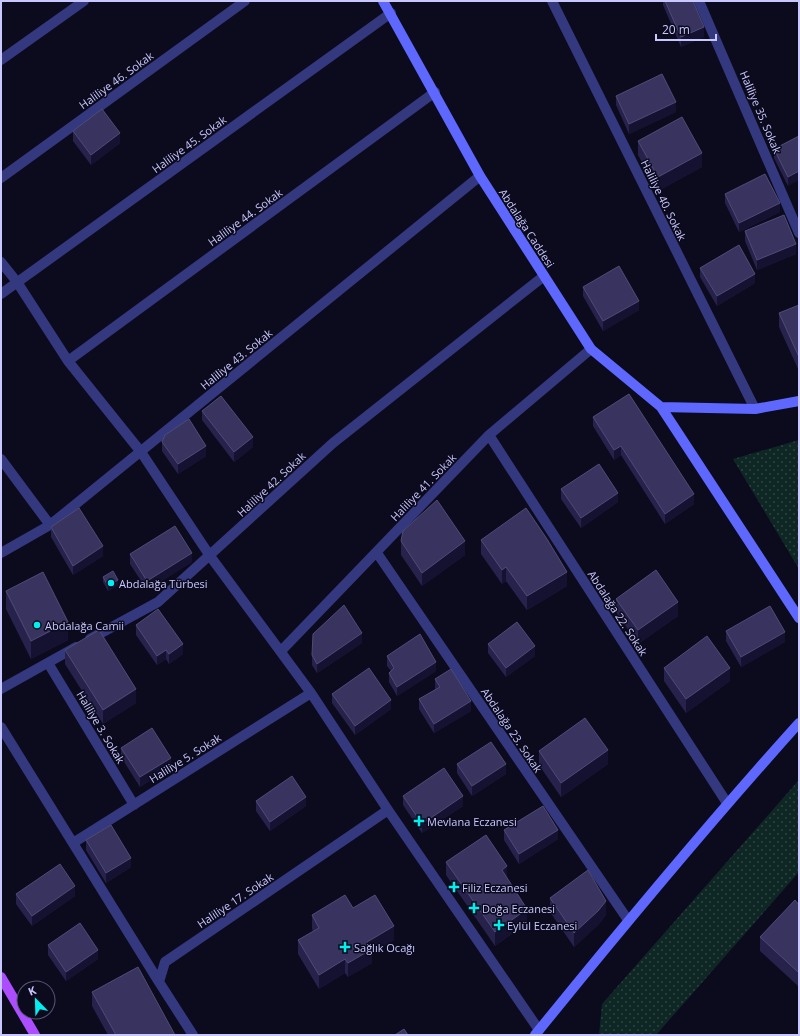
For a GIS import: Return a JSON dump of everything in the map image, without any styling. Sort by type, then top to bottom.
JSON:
[{"type":"main road","points":[[1,977],[35,1035]]},
{"type":"street","points":[[1,60],[84,1]]},
{"type":"street","name":"Haliliye 46. Sokak","points":[[1,178],[245,1]]},
{"type":"street","name":"Abdalağa Caddesi","points":[[383,1],[435,92],[480,176],[591,349],[661,407],[799,618]]},
{"type":"street","name":"Haliliye 40. Sokak","points":[[552,1],[755,409]]},
{"type":"street","name":"Haliliye 35. Sokak","points":[[700,1],[799,234]]},
{"type":"street","name":"Haliliye 45. Sokak","points":[[1,294],[391,14]]},
{"type":"street","name":"Haliliye 44. Sokak","points":[[68,360],[435,92]]},
{"type":"street","name":"Haliliye 43. Sokak","points":[[1,553],[50,525],[480,176]]},
{"type":"street","points":[[1,262],[17,282],[68,360],[141,452],[210,556],[311,693],[388,810],[540,1033],[628,920],[727,803],[799,723]]},
{"type":"street","name":"Haliliye 42. Sokak","points":[[1,689],[158,602],[333,443],[544,276]]},
{"type":"street","name":"Haliliye 41. Sokak","points":[[281,651],[489,436],[591,349]]},
{"type":"street","points":[[661,407],[755,409],[799,401]]},
{"type":"street","name":"Abdalağa 22. Sokak","points":[[489,436],[727,803]]},
{"type":"street","points":[[1,459],[50,525]]},
{"type":"street","name":"Abdalağa 23. Sokak","points":[[376,553],[628,920]]},
{"type":"street","name":"Haliliye 3. Sokak","points":[[48,662],[134,804]]},
{"type":"street","name":"Haliliye 5. Sokak","points":[[73,843],[311,693]]},
{"type":"street","points":[[1,727],[193,1035]]},
{"type":"street","name":"Haliliye 17. Sokak","points":[[159,982],[165,962],[388,810]]},
{"type":"green space","points":[[799,440],[799,569],[733,459]]},
{"type":"green space","points":[[799,780],[799,872],[656,1035],[599,1035],[602,1004]]},
{"type":"building","points":[[665,1],[693,1],[704,27],[681,37]]},
{"type":"building","points":[[662,74],[676,102],[629,124],[616,96]]},
{"type":"building","points":[[102,109],[120,133],[91,155],[73,131]]},
{"type":"building","points":[[682,117],[702,153],[658,177],[638,141]]},
{"type":"building","points":[[799,136],[799,171],[788,177],[774,149]]},
{"type":"building","points":[[765,174],[780,203],[739,223],[725,194]]},
{"type":"building","points":[[784,215],[796,244],[757,260],[745,231]]},
{"type":"building","points":[[739,245],[755,274],[717,296],[700,268]]},
{"type":"building","points":[[619,266],[639,301],[603,321],[583,287]]},
{"type":"building","points":[[799,305],[799,357],[779,313]]},
{"type":"building","points":[[629,394],[694,494],[665,514],[621,446],[614,450],[593,417]]},
{"type":"building","points":[[221,396],[253,437],[234,452],[202,411]]},
{"type":"building","points":[[189,419],[206,446],[178,464],[162,442],[165,435]]},
{"type":"building","points":[[599,464],[618,493],[581,518],[561,489]]},
{"type":"building","points":[[437,500],[465,541],[422,573],[401,541],[403,531]]},
{"type":"building","points":[[79,508],[103,546],[73,566],[51,527]]},
{"type":"building","points":[[526,508],[567,572],[527,596],[506,567],[502,570],[481,540]]},
{"type":"building","points":[[175,526],[192,553],[147,581],[130,554]]},
{"type":"building","points":[[656,570],[678,602],[638,630],[616,599]]},
{"type":"building","points":[[113,571],[118,580],[108,586],[103,577]]},
{"type":"building","points":[[43,572],[68,622],[31,641],[6,591]]},
{"type":"building","points":[[344,605],[362,633],[317,664],[312,655],[313,634]]},
{"type":"building","points":[[770,606],[785,632],[741,657],[726,631]]},
{"type":"building","points":[[158,609],[183,644],[169,654],[166,650],[157,656],[136,625]]},
{"type":"building","points":[[517,622],[535,646],[506,668],[488,644]]},
{"type":"building","points":[[99,630],[136,689],[103,710],[65,650]]},
{"type":"building","points":[[420,634],[436,662],[397,687],[389,673],[394,668],[387,656]]},
{"type":"building","points":[[707,636],[730,668],[686,699],[664,668]]},
{"type":"building","points":[[369,668],[391,700],[355,726],[332,694]]},
{"type":"building","points":[[451,669],[471,701],[434,724],[419,699],[440,687],[435,679]]},
{"type":"building","points":[[585,718],[608,750],[561,783],[539,751]]},
{"type":"building","points":[[152,728],[171,758],[140,777],[121,748]]},
{"type":"building","points":[[491,742],[506,764],[472,786],[457,764]]},
{"type":"building","points":[[444,768],[463,796],[422,824],[403,796]]},
{"type":"building","points":[[292,776],[306,797],[270,822],[256,801]]},
{"type":"building","points":[[543,806],[558,830],[519,854],[504,830]]},
{"type":"building","points":[[111,825],[131,858],[106,873],[86,840]]},
{"type":"building","points":[[486,835],[507,866],[502,870],[527,909],[495,932],[446,862]]},
{"type":"building","points":[[60,864],[75,886],[32,916],[16,894]]},
{"type":"building","points":[[588,870],[606,901],[598,911],[574,933],[550,898]]},
{"type":"building","name":"Sağlık Ocağı","points":[[345,895],[353,908],[375,895],[394,926],[367,942],[372,949],[348,963],[345,959],[319,975],[298,940],[319,928],[312,915]]},
{"type":"building","points":[[795,900],[799,905],[798,972],[760,937]]},
{"type":"building","points":[[80,923],[98,950],[66,972],[48,945]]},
{"type":"building","points":[[138,967],[175,1035],[116,1035],[92,992]]},
{"type":"building","points":[[404,1029],[408,1035],[395,1035]]},
{"type":"place","name":"Abdalağa Türbesi","points":[[111,583]]},
{"type":"place","name":"Abdalağa Camii","points":[[37,625]]},
{"type":"place","name":"Mevlana Eczanesi","points":[[419,821]]},
{"type":"place","name":"Filiz Eczanesi","points":[[454,887]]},
{"type":"place","name":"Doğa Eczanesi","points":[[474,908]]},
{"type":"place","name":"Eylül Eczanesi","points":[[499,925]]},
{"type":"place","name":"Sağlık Ocağı","points":[[345,947]]}]
